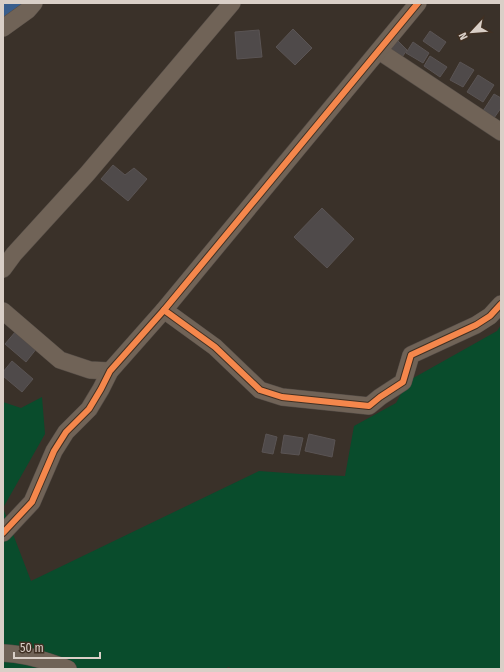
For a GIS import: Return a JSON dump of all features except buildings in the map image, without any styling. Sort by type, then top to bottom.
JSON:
[{"type":"street","points":[[3,28],[28,10],[34,3]]},
{"type":"street","points":[[3,269],[14,254],[87,174],[232,3]]},
{"type":"street","points":[[3,533],[32,502],[54,451],[66,432],[89,409],[110,372],[164,310],[418,3]]},
{"type":"street","points":[[379,51],[501,132]]},
{"type":"street","points":[[164,310],[215,346],[260,390],[282,397],[369,406],[403,382],[411,355],[476,325],[490,316],[501,304]]},
{"type":"street","points":[[3,311],[60,360],[90,370],[110,372]]},
{"type":"street","points":[[3,653],[10,653],[68,669]]},
{"type":"green space","points":[[501,325],[501,669],[231,669],[229,667],[223,669],[3,669],[3,508],[31,581],[259,471],[345,476],[354,426],[396,403],[408,381],[497,331]]},
{"type":"green space","points":[[42,397],[45,434],[3,508],[3,402],[21,408]]},
{"type":"waterway","points":[[3,14],[11,9],[14,3]]},
{"type":"cycle path","points":[[3,533],[32,502],[54,451],[66,432],[89,409],[110,371],[164,310],[418,3]]},
{"type":"cycle path","points":[[164,310],[215,347],[260,390],[282,397],[369,406],[403,382],[411,355],[476,325],[490,316],[501,304]]}]
